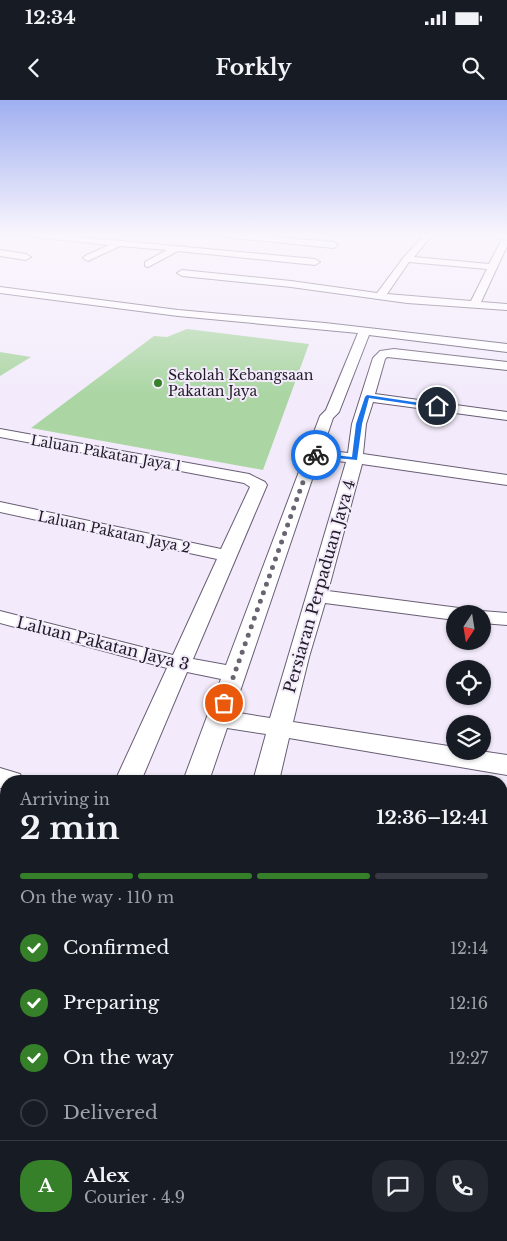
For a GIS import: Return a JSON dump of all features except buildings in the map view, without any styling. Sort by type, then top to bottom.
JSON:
[{"type":"street","points":[[322,288],[380,296],[507,307]]},
{"type":"street","points":[[380,296],[386,288]]},
{"type":"street","points":[[474,305],[481,288]]},
{"type":"street","points":[[0,293],[259,323],[330,334],[351,343],[451,344]]},
{"type":"street","points":[[259,323],[324,326],[507,349]]},
{"type":"street","points":[[259,323],[351,343],[366,344],[380,340],[507,349]]},
{"type":"street","points":[[351,343],[406,336]]},
{"type":"street","points":[[198,775],[326,416],[332,412],[351,343]]},
{"type":"street","name":"Persiaran Perpaduan Jaya 4","points":[[268,775],[298,657],[355,459],[359,424],[380,356],[394,353],[507,366]]},
{"type":"street","points":[[367,397],[507,416]]},
{"type":"street","name":"Laluan Pakatan Jaya 1","points":[[0,433],[254,481],[260,485],[228,556]]},
{"type":"street","points":[[313,454],[400,463],[507,480]]},
{"type":"street","name":"Laluan Pakatan Jaya 2","points":[[0,508],[228,556]]},
{"type":"street","points":[[131,775],[228,556]]},
{"type":"street","points":[[317,596],[446,612]]},
{"type":"street","name":"Laluan Pakatan Jaya 3","points":[[0,617],[181,664],[235,674]]},
{"type":"street","points":[[491,617],[507,619]]},
{"type":"street","points":[[218,718],[507,765]]},
{"type":"green space","points":[[187,329],[309,344],[263,470],[31,428],[154,336],[167,337]]},
{"type":"green space","points":[[0,352],[31,357],[0,376]]},
{"type":"way so far","points":[[224,703],[290,516],[313,454],[316,455]]},
{"type":"place","name":"Sekolah Kebangsaan Pakatan Jaya","points":[[158,383]]},
{"type":"route","points":[[316,455],[355,459],[359,424],[367,397],[437,406]]}]
